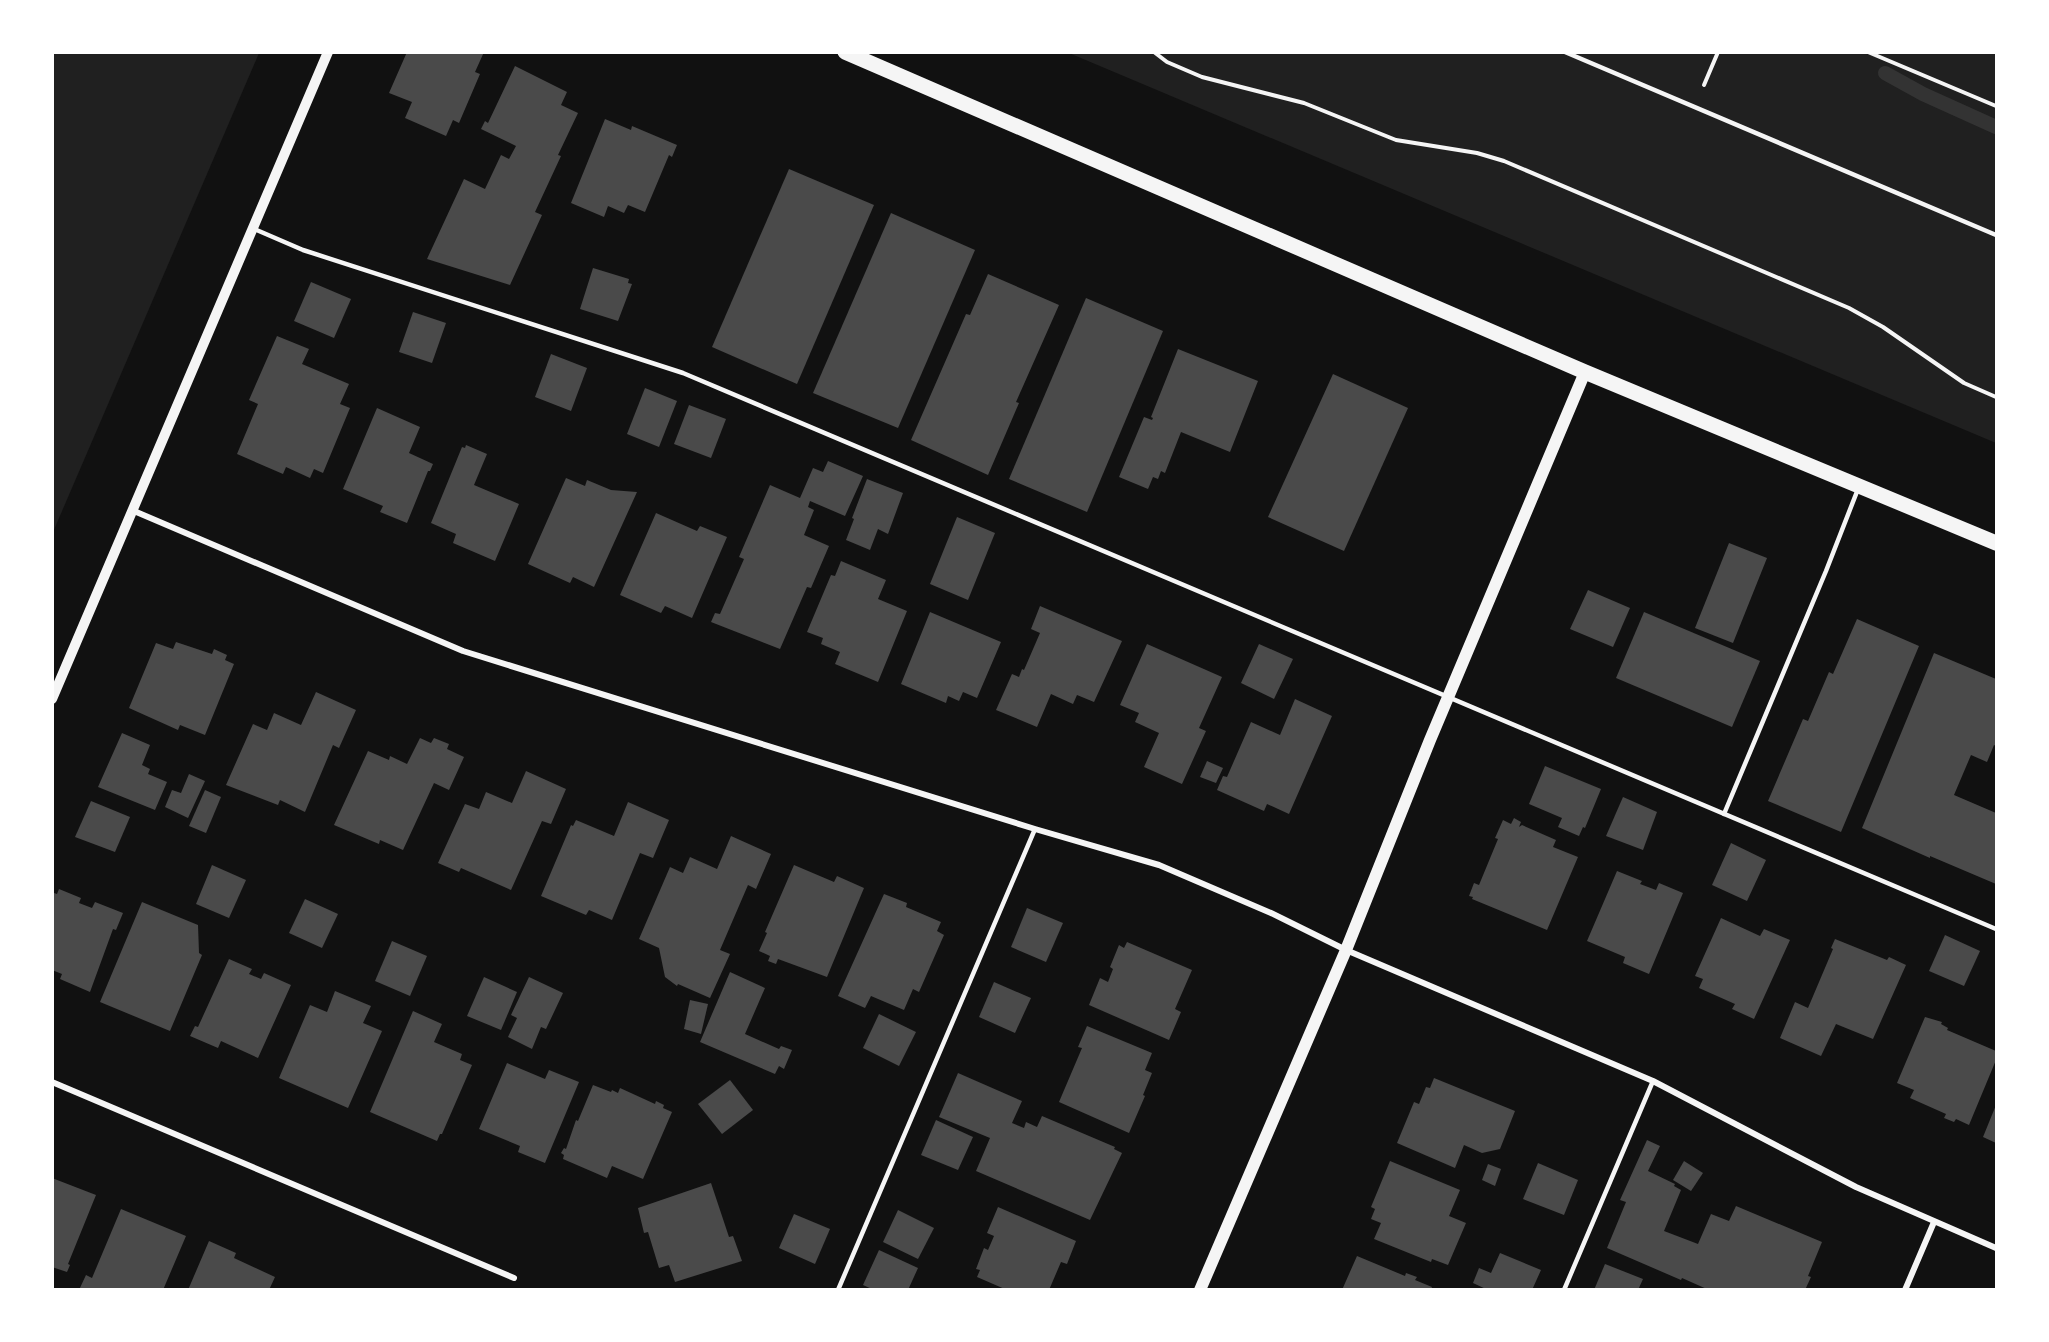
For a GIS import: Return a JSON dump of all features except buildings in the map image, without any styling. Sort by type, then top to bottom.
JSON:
[{"type":"main road","points":[[845,52],[1585,372],[1996,543]]},
{"type":"main road","points":[[1200,1290],[1346,950],[1448,698],[1585,372]]},
{"type":"street","points":[[52,699],[328,52]]},
{"type":"street","points":[[134,511],[463,651],[1159,865],[1271,913],[1346,950],[1653,1081],[1856,1187],[1996,1248]]},
{"type":"street","points":[[52,1082],[514,1278]]},
{"type":"street","points":[[1905,1290],[1934,1222]]},
{"type":"lane","points":[[1565,52],[1996,235]]},
{"type":"lane","points":[[252,228],[303,250],[683,373],[1996,929]]},
{"type":"lane","points":[[1724,814],[1860,487]]},
{"type":"lane","points":[[838,1290],[1035,828]]},
{"type":"lane","points":[[1564,1290],[1653,1081]]},
{"type":"path","points":[[1154,52],[1167,62],[1202,77],[1304,103],[1396,140],[1477,153],[1504,161],[1850,309],[1883,327],[1964,383],[1996,398]]},
{"type":"path","points":[[1706,81],[1718,52]]},
{"type":"path","points":[[1868,52],[1996,106]]},
{"type":"shaded area","points":[[52,53],[259,53],[53,532]]},
{"type":"shaded area","points":[[1069,53],[1996,53],[1996,443]]},
{"type":"waterway","points":[[1885,73],[1923,94],[1996,127]]}]
